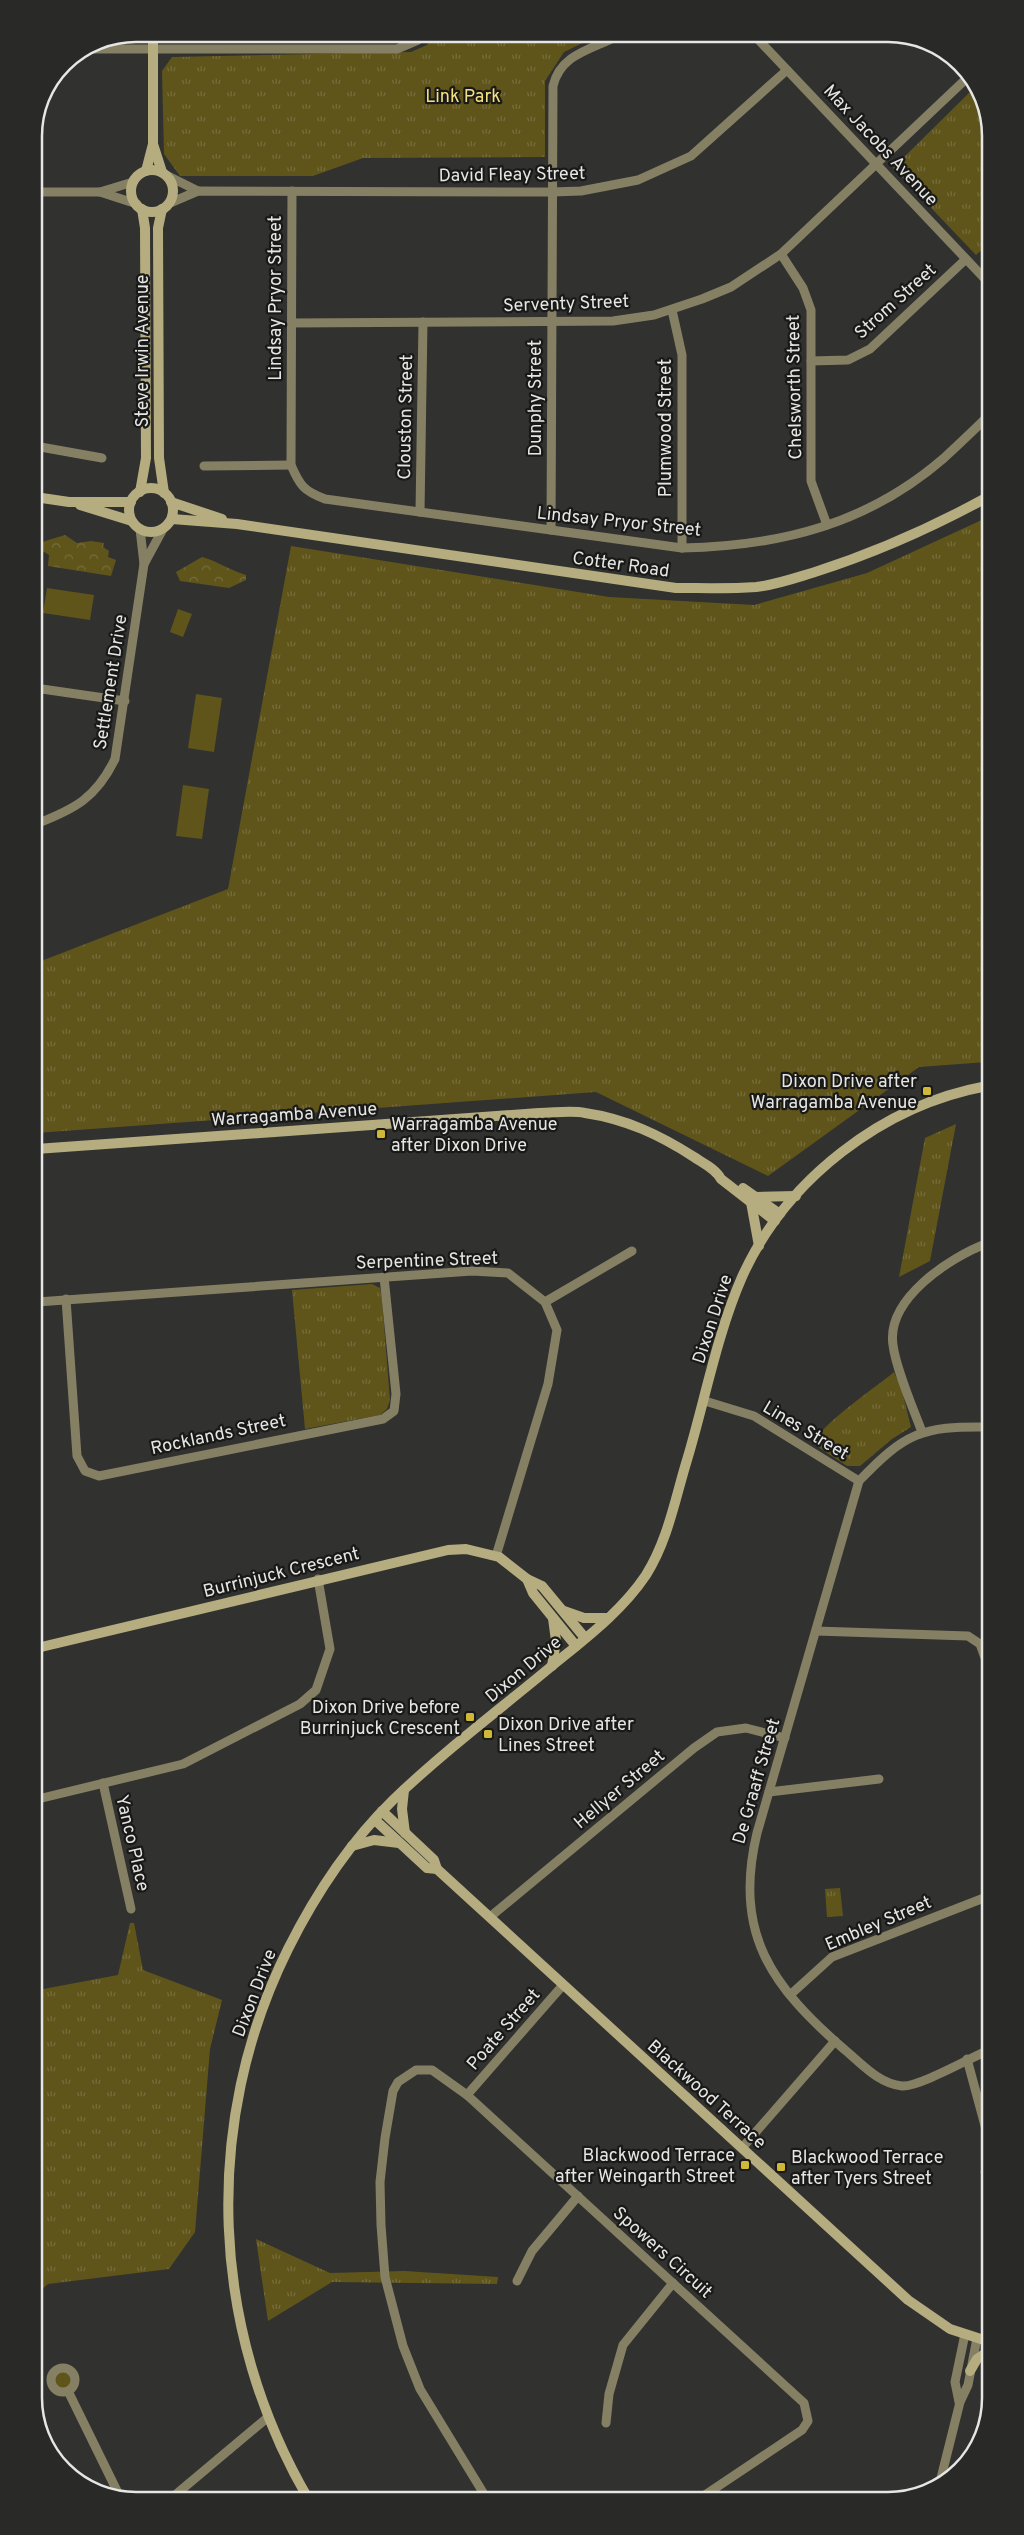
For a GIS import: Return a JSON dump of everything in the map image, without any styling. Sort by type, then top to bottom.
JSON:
[{"type":"main road","points":[[153,42],[153,144],[146,171],[133,182],[132,194],[139,207],[149,211],[166,206],[173,189],[153,144]]},
{"type":"main road","points":[[146,171],[165,174]]},
{"type":"main road","name":"Steve Irwin Avenue","points":[[164,493],[159,458],[158,228],[166,206]]},
{"type":"main road","name":"Steve Irwin Avenue","points":[[139,207],[146,228],[146,458],[140,492]]},
{"type":"main road","points":[[69,502],[132,521],[140,529],[152,532],[163,529],[172,519],[171,502],[164,493],[152,489],[140,492],[130,508],[132,521]]},
{"type":"main road","points":[[43,498],[69,502],[132,502]]},
{"type":"main road","name":"Cotter Road","points":[[172,519],[237,524],[676,588],[728,588],[757,587],[786,581],[846,562],[949,518],[982,500]]},
{"type":"main road","name":"Cotter Road","points":[[171,502],[237,524]]},
{"type":"main road","name":"Dixon Drive","points":[[304,2492],[290,2468],[267,2418],[251,2364],[233,2291],[228,2183],[236,2109],[252,2038],[273,1982],[301,1922],[320,1890],[352,1846],[382,1811],[430,1765],[609,1618],[642,1581],[663,1543],[734,1297],[759,1246],[778,1218],[826,1165],[881,1126],[941,1098],[982,1087]]},
{"type":"main road","name":"Warragamba Avenue","points":[[43,1148],[539,1113],[584,1112],[627,1122],[663,1137],[719,1174],[720,1179],[753,1199],[778,1218]]},
{"type":"main road","points":[[759,1246],[753,1199],[796,1196]]},
{"type":"main road","name":"Burrinjuck Crescent","points":[[43,1647],[318,1579],[448,1550],[466,1549],[496,1556],[512,1565],[527,1580],[533,1593],[576,1646]]},
{"type":"main road","name":"Burrinjuck Crescent","points":[[527,1580],[542,1586],[585,1638]]},
{"type":"main road","points":[[561,1609],[584,1618],[609,1618]]},
{"type":"main road","points":[[552,1666],[556,1641],[553,1618]]},
{"type":"main road","points":[[404,1790],[402,1809],[405,1833]]},
{"type":"main road","name":"Blackwood Terrace","points":[[382,1811],[434,1860],[436,1869]]},
{"type":"main road","name":"Blackwood Terrace","points":[[375,1820],[427,1868],[436,1869],[490,1917],[908,2300],[950,2329],[982,2340]]},
{"type":"main road","points":[[352,1846],[374,1840],[400,1843]]},
{"type":"main road","points":[[970,2371],[977,2358],[982,2355]]},
{"type":"street","points":[[102,49],[397,49],[412,42]]},
{"type":"street","name":"Dunphy Street","points":[[551,530],[551,97],[555,76],[573,56],[602,43]]},
{"type":"street","name":"Max Jacobs Avenue","points":[[761,43],[982,276]]},
{"type":"street","name":"David Fleay Street","points":[[166,206],[198,191],[552,192],[581,191],[638,180],[691,156],[786,70]]},
{"type":"street","name":"Serventy Street","points":[[292,323],[613,321],[672,310],[731,287],[780,254],[964,81]]},
{"type":"street","name":"David Fleay Street","points":[[165,174],[198,191]]},
{"type":"street","points":[[43,192],[100,192],[133,182]]},
{"type":"street","name":"Lindsay Pryor Street","points":[[292,191],[290,465],[298,482],[307,492],[325,500],[682,548],[730,547],[777,540],[827,526],[871,508],[910,484],[944,458],[982,422]]},
{"type":"street","points":[[100,192],[139,207]]},
{"type":"street","name":"Chelsworth Street","points":[[780,254],[803,288],[812,310],[811,482],[827,526]]},
{"type":"street","name":"Strom Street","points":[[812,360],[848,360],[870,349],[966,258]]},
{"type":"street","name":"Plumwood Street","points":[[672,310],[682,355],[682,548]]},
{"type":"street","name":"Clouston Street","points":[[420,512],[423,322]]},
{"type":"street","points":[[43,447],[102,458]]},
{"type":"street","points":[[204,466],[290,465]]},
{"type":"street","name":"Settlement Drive","points":[[43,821],[79,805],[102,782],[115,759],[144,564],[140,529]]},
{"type":"street","name":"Settlement Drive","points":[[144,564],[163,529]]},
{"type":"street","points":[[43,689],[124,701]]},
{"type":"street","points":[[922,1432],[893,1347],[894,1322],[908,1299],[939,1269],[969,1250],[982,1245]]},
{"type":"street","points":[[545,1302],[632,1251]]},
{"type":"street","name":"Serpentine Street","points":[[43,1301],[472,1271],[508,1272],[545,1302],[557,1330],[548,1384],[496,1556]]},
{"type":"street","name":"Rocklands Street","points":[[66,1299],[77,1456],[85,1471],[99,1476],[383,1419],[394,1411],[396,1394],[384,1277]]},
{"type":"street","name":"Lines Street","points":[[705,1401],[754,1416],[859,1481]]},
{"type":"street","name":"De Graaff Street","points":[[982,1427],[960,1427],[922,1432],[904,1440],[885,1454],[859,1481],[750,1864],[750,1915],[754,1932],[767,1960],[790,1995],[835,2041],[879,2079],[900,2086],[910,2086],[982,2053]]},
{"type":"street","points":[[43,1798],[183,1764],[300,1704],[316,1690],[330,1649],[318,1579]]},
{"type":"street","points":[[816,1632],[968,1636],[980,1644],[982,1650]]},
{"type":"street","name":"Hellyer Street","points":[[490,1917],[694,1748],[717,1732],[746,1728],[785,1738]]},
{"type":"street","points":[[769,1792],[879,1779]]},
{"type":"street","name":"Yanco Place","points":[[103,1784],[131,1909]]},
{"type":"street","name":"Embley Street","points":[[790,1995],[832,1957],[982,1899]]},
{"type":"street","name":"Poate Street","points":[[467,2094],[563,1985]]},
{"type":"street","points":[[742,2148],[835,2041]]},
{"type":"street","points":[[967,2059],[982,2114]]},
{"type":"street","name":"Spowers Circuit","points":[[483,2492],[420,2389],[406,2355],[392,2312],[386,2277],[381,2225],[380,2182],[385,2138],[393,2091],[398,2082],[416,2070],[432,2070],[467,2094],[804,2403],[808,2421],[802,2430],[709,2492]]},
{"type":"street","points":[[517,2280],[532,2251],[578,2196]]},
{"type":"street","points":[[606,2423],[609,2394],[623,2345],[673,2283]]},
{"type":"street","points":[[960,2402],[955,2382],[965,2334]]},
{"type":"street","points":[[942,2475],[960,2402],[968,2385],[977,2338]]},
{"type":"street","points":[[68,2391],[117,2491]]},
{"type":"street","points":[[179,2492],[267,2418]]},
{"type":"green space","name":"Link Park","points":[[429,42],[583,43],[564,52],[545,81],[545,157],[363,158],[313,176],[180,176],[164,154],[162,71],[172,57],[411,52],[427,45]]},
{"type":"green space","points":[[970,92],[977,106],[982,136],[982,250],[976,255],[893,168]]},
{"type":"green space","points":[[982,520],[982,1062],[919,1067],[768,1176],[596,1092],[43,1132],[43,960],[228,889],[291,546],[609,597],[754,605],[867,573]]},
{"type":"green space","points":[[65,535],[77,543],[91,541],[104,543],[103,547],[109,551],[108,557],[116,560],[111,576],[48,566],[49,555],[43,551],[43,542]]},
{"type":"green space","points":[[202,557],[246,575],[246,580],[229,588],[180,581],[176,572]]},
{"type":"green space","points":[[47,588],[94,595],[90,620],[43,613]]},
{"type":"green space","points":[[178,609],[192,614],[183,637],[170,632]]},
{"type":"green space","points":[[196,694],[222,698],[214,752],[188,748]]},
{"type":"green space","points":[[183,785],[209,789],[202,839],[176,836]]},
{"type":"green space","points":[[956,1124],[930,1261],[899,1277],[925,1138]]},
{"type":"green space","points":[[372,1284],[380,1288],[382,1300],[390,1400],[387,1409],[380,1415],[305,1429],[292,1290]]},
{"type":"green space","points":[[894,1372],[901,1387],[911,1427],[892,1439],[860,1466],[847,1466],[812,1443],[840,1414]]},
{"type":"green space","points":[[840,1888],[843,1916],[827,1917],[825,1889]]},
{"type":"green space","points":[[130,1923],[134,1923],[143,1970],[222,2000],[210,2049],[195,2232],[169,2269],[48,2284],[43,2288],[43,1989],[118,1975]]},
{"type":"green space","points":[[256,2239],[330,2273],[404,2271],[498,2277],[497,2284],[332,2282],[268,2321]]},
{"type":"green space","points":[[63,2369],[71,2372],[74,2380],[71,2388],[63,2391],[55,2388],[52,2380],[55,2372]]},
{"type":"place","name":"Dixon Drive after Warragamba Avenue","points":[[927,1091]]},
{"type":"place","name":"Warragamba Avenue after Dixon Drive","points":[[381,1134]]},
{"type":"place","name":"Dixon Drive before Burrinjuck Crescent","points":[[470,1717]]},
{"type":"place","name":"Dixon Drive after Lines Street","points":[[488,1734]]},
{"type":"place","name":"Blackwood Terrace after Weingarth Street","points":[[745,2165]]},
{"type":"place","name":"Blackwood Terrace after Tyers Street","points":[[781,2167]]}]
